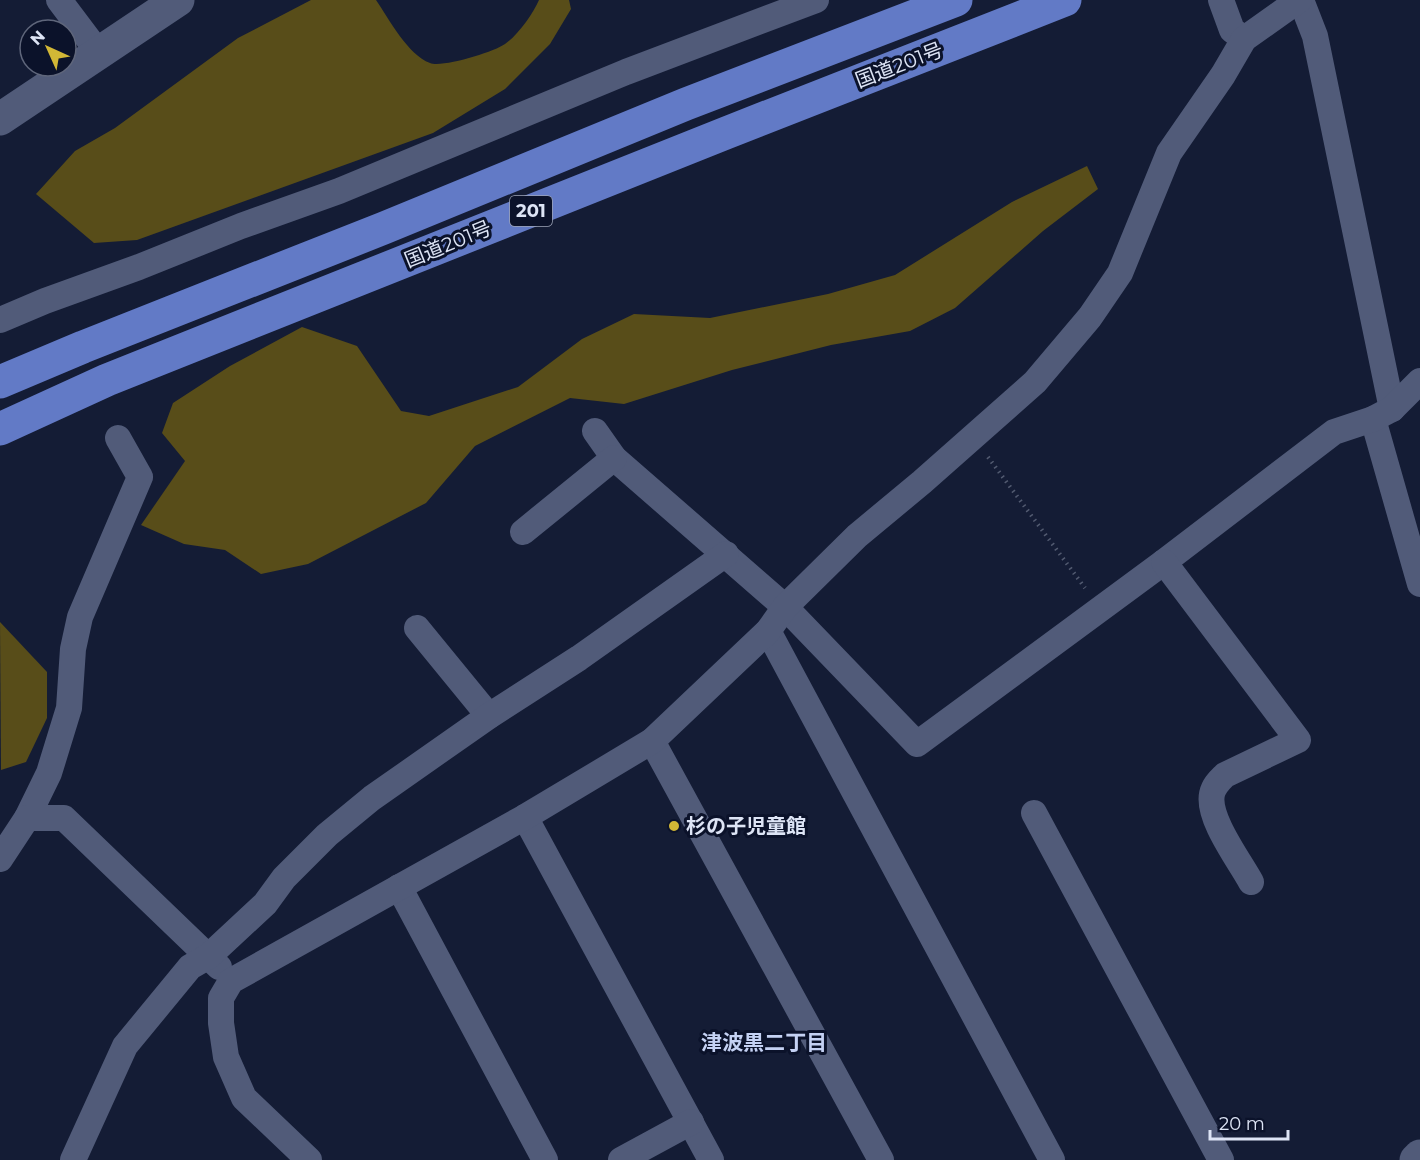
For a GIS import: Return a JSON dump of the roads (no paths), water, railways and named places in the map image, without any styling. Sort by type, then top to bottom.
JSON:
[{"type":"highway","name":"国道201号","points":[[0,382],[686,104],[956,0]]},
{"type":"highway","name":"国道201号","points":[[0,429],[107,380],[1065,0]]},
{"type":"street","points":[[59,0],[99,53]]},
{"type":"street","points":[[0,119],[178,0]]},
{"type":"street","points":[[0,320],[241,226],[339,191],[626,72],[816,0]]},
{"type":"street","points":[[1221,0],[1232,30],[1245,39]]},
{"type":"street","points":[[309,1160],[244,1098],[226,1057],[221,1023],[222,998],[231,981],[525,817],[652,741],[768,631],[785,607],[857,536],[1035,382],[1090,317],[1120,273],[1169,153],[1245,39],[1300,0],[1315,36],[1383,414],[1420,584]]},
{"type":"street","points":[[595,431],[614,458],[785,607],[917,744],[1334,432],[1383,414],[1420,381]]},
{"type":"street","points":[[0,859],[27,818],[49,773],[69,708],[73,649],[80,617],[140,477],[118,438]]},
{"type":"street","points":[[523,532],[614,458]]},
{"type":"street","points":[[73,1160],[125,1046],[190,967],[209,956],[265,904],[284,879],[327,835],[372,798],[489,716],[579,658],[726,554]]},
{"type":"street","points":[[1164,561],[1298,740],[1225,775],[1217,783],[1212,795],[1215,818],[1251,882]]},
{"type":"street","points":[[417,628],[489,716]]},
{"type":"street","points":[[768,631],[1052,1160]]},
{"type":"street","points":[[652,741],[881,1160]]},
{"type":"street","points":[[1034,813],[1221,1160]]},
{"type":"street","points":[[525,817],[711,1160]]},
{"type":"street","points":[[27,818],[64,818],[209,956],[231,981]]},
{"type":"street","points":[[399,887],[545,1160]]},
{"type":"street","points":[[621,1160],[691,1122]]},
{"type":"street","points":[[1416,1160],[1420,1156]]},
{"type":"place","name":"杉の子児童館","points":[[674,826]]},
{"type":"district","name":"津波黒二丁目","points":[[764,1042]]}]
